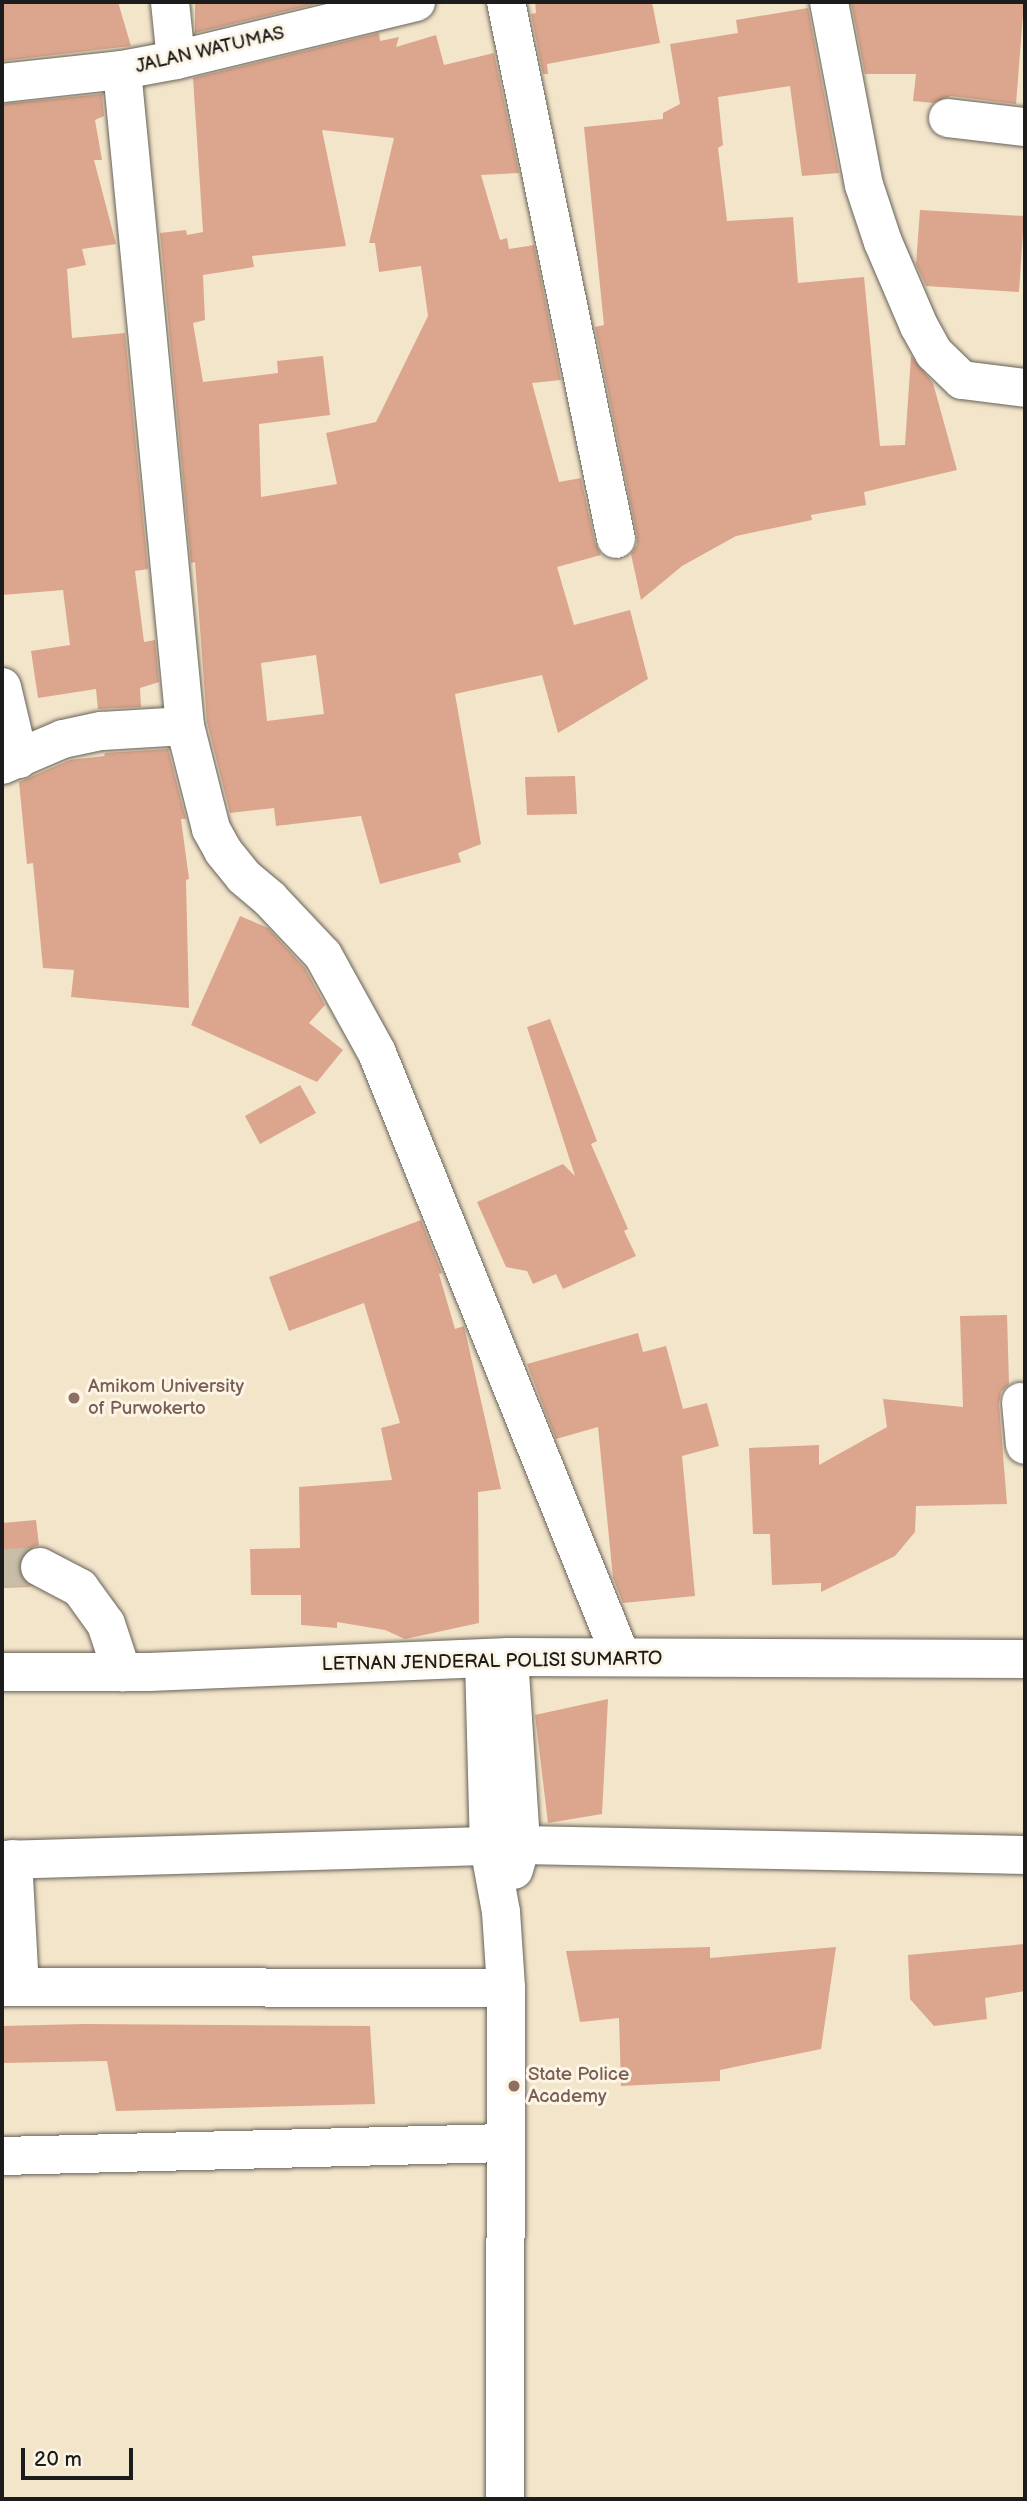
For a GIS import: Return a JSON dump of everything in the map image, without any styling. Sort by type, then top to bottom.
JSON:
[{"type":"street","points":[[170,2],[176,60]]},
{"type":"street","name":"JALAN WATUMAS","points":[[2,83],[122,70],[176,60],[416,2]]},
{"type":"street","points":[[506,2],[616,539]]},
{"type":"street","points":[[829,2],[864,185],[883,243],[919,326],[934,353],[962,380],[1025,388]]},
{"type":"street","points":[[122,70],[185,726],[211,829],[223,851],[323,955],[377,1053],[621,1657]]},
{"type":"street","points":[[948,118],[1025,127]]},
{"type":"street","points":[[2,687],[10,762],[63,739],[102,731],[185,726]]},
{"type":"street","points":[[1021,1402],[1025,1445]]},
{"type":"street","points":[[40,1567],[80,1588],[106,1624],[122,1672]]},
{"type":"street","points":[[496,1658],[505,1845],[501,1912],[506,1988],[505,2499]]},
{"type":"street","name":"LETNAN JENDERAL POLISI SUMARTO","points":[[2,1672],[122,1672],[496,1658],[1025,1659]]},
{"type":"street","points":[[506,1988],[11,1987],[7,1859],[505,1845],[1025,1855]]},
{"type":"street","points":[[2,2156],[505,2143]]},
{"type":"building","points":[[2,2],[118,2],[131,46],[2,61]]},
{"type":"building","points":[[195,2],[324,2],[195,33]]},
{"type":"building","points":[[535,2],[652,2],[660,43],[547,64],[548,74],[543,74],[531,14],[536,13]]},
{"type":"building","points":[[851,2],[1024,2],[1016,104],[951,96],[933,103],[913,101],[916,74],[865,74]]},
{"type":"building","points":[[808,8],[839,173],[802,176],[790,86],[718,97],[723,145],[718,148],[727,221],[793,217],[798,283],[864,277],[880,446],[905,445],[911,356],[933,383],[957,470],[864,492],[866,505],[811,515],[812,520],[736,536],[682,566],[641,600],[631,554],[637,545],[637,535],[595,327],[604,325],[584,127],[663,119],[663,113],[680,104],[670,44],[738,33],[736,20]]},
{"type":"building","points":[[379,33],[380,41],[399,37],[396,47],[436,35],[444,65],[494,53],[519,173],[481,175],[500,240],[507,238],[509,249],[534,245],[561,380],[532,383],[559,482],[581,478],[595,543],[601,555],[557,567],[574,625],[630,610],[648,679],[558,733],[542,675],[455,694],[481,844],[458,853],[461,862],[380,884],[361,816],[276,826],[274,808],[230,813],[207,722],[195,562],[191,563],[160,233],[186,230],[187,235],[203,232],[193,78]],"holes":[[[322,130],[394,138],[369,243],[375,243],[379,272],[421,266],[428,316],[376,422],[326,433],[337,484],[261,497],[259,424],[330,415],[323,356],[277,361],[278,373],[203,382],[193,323],[205,320],[203,275],[254,267],[252,256],[346,246]],[[316,655],[324,714],[267,721],[261,663]]]},
{"type":"building","points":[[102,94],[104,116],[95,120],[102,160],[94,160],[116,244],[82,249],[86,265],[67,269],[72,338],[125,333],[148,569],[135,571],[144,642],[155,640],[159,682],[140,688],[141,707],[98,709],[96,689],[38,698],[31,651],[70,645],[63,590],[2,595],[2,104]]},
{"type":"building","points":[[920,210],[1024,216],[1019,292],[926,286],[916,264]]},
{"type":"building","points":[[168,749],[186,819],[181,819],[189,879],[186,880],[189,1008],[71,997],[74,970],[43,968],[33,863],[27,864],[19,782],[70,760],[104,756],[105,753]]},
{"type":"building","points":[[575,776],[577,814],[527,815],[525,777]]},
{"type":"building","points":[[240,916],[268,928],[305,968],[325,1005],[309,1023],[343,1050],[317,1082],[191,1025]]},
{"type":"building","points":[[550,1019],[597,1141],[591,1144],[628,1229],[624,1231],[636,1256],[563,1289],[556,1274],[533,1284],[527,1271],[506,1267],[477,1202],[563,1164],[575,1176],[527,1027]]},
{"type":"building","points":[[300,1085],[316,1113],[260,1144],[245,1116]]},
{"type":"building","points":[[421,1220],[442,1273],[439,1274],[455,1329],[464,1326],[501,1489],[478,1492],[479,1623],[405,1639],[385,1630],[337,1622],[337,1628],[301,1625],[301,1595],[251,1595],[250,1549],[300,1548],[299,1487],[392,1480],[381,1428],[400,1423],[364,1303],[289,1331],[269,1277]]},
{"type":"building","points":[[1007,1315],[1009,1384],[1001,1392],[999,1404],[1007,1504],[916,1506],[915,1532],[895,1556],[821,1592],[821,1583],[772,1585],[770,1534],[753,1534],[749,1448],[819,1445],[819,1465],[887,1427],[883,1399],[963,1407],[960,1316]]},
{"type":"building","points":[[638,1333],[643,1352],[666,1346],[683,1409],[707,1403],[719,1446],[682,1456],[695,1596],[623,1603],[613,1578],[598,1427],[556,1439],[527,1364]]},
{"type":"building","points":[[36,1520],[39,1545],[28,1549],[20,1557],[18,1567],[22,1579],[30,1587],[2,1588],[2,1523]]},
{"type":"building","points":[[608,1699],[602,1814],[548,1823],[535,1715]]},
{"type":"building","points":[[1025,1944],[1025,1991],[985,1998],[987,2019],[934,2026],[910,1999],[908,1955]]},
{"type":"building","points":[[710,1947],[710,1958],[836,1947],[821,2049],[720,2070],[720,2081],[621,2086],[619,2018],[580,2022],[566,1951]]},
{"type":"building","points":[[2,2026],[370,2026],[375,2104],[116,2111],[107,2061],[2,2063]]},
{"type":"tunnel","points":[[2,1568],[40,1567]]},
{"type":"place","name":"Amikom University of Purwokerto","points":[[74,1398]]},
{"type":"place","name":"State Police Academy","points":[[514,2086]]}]
